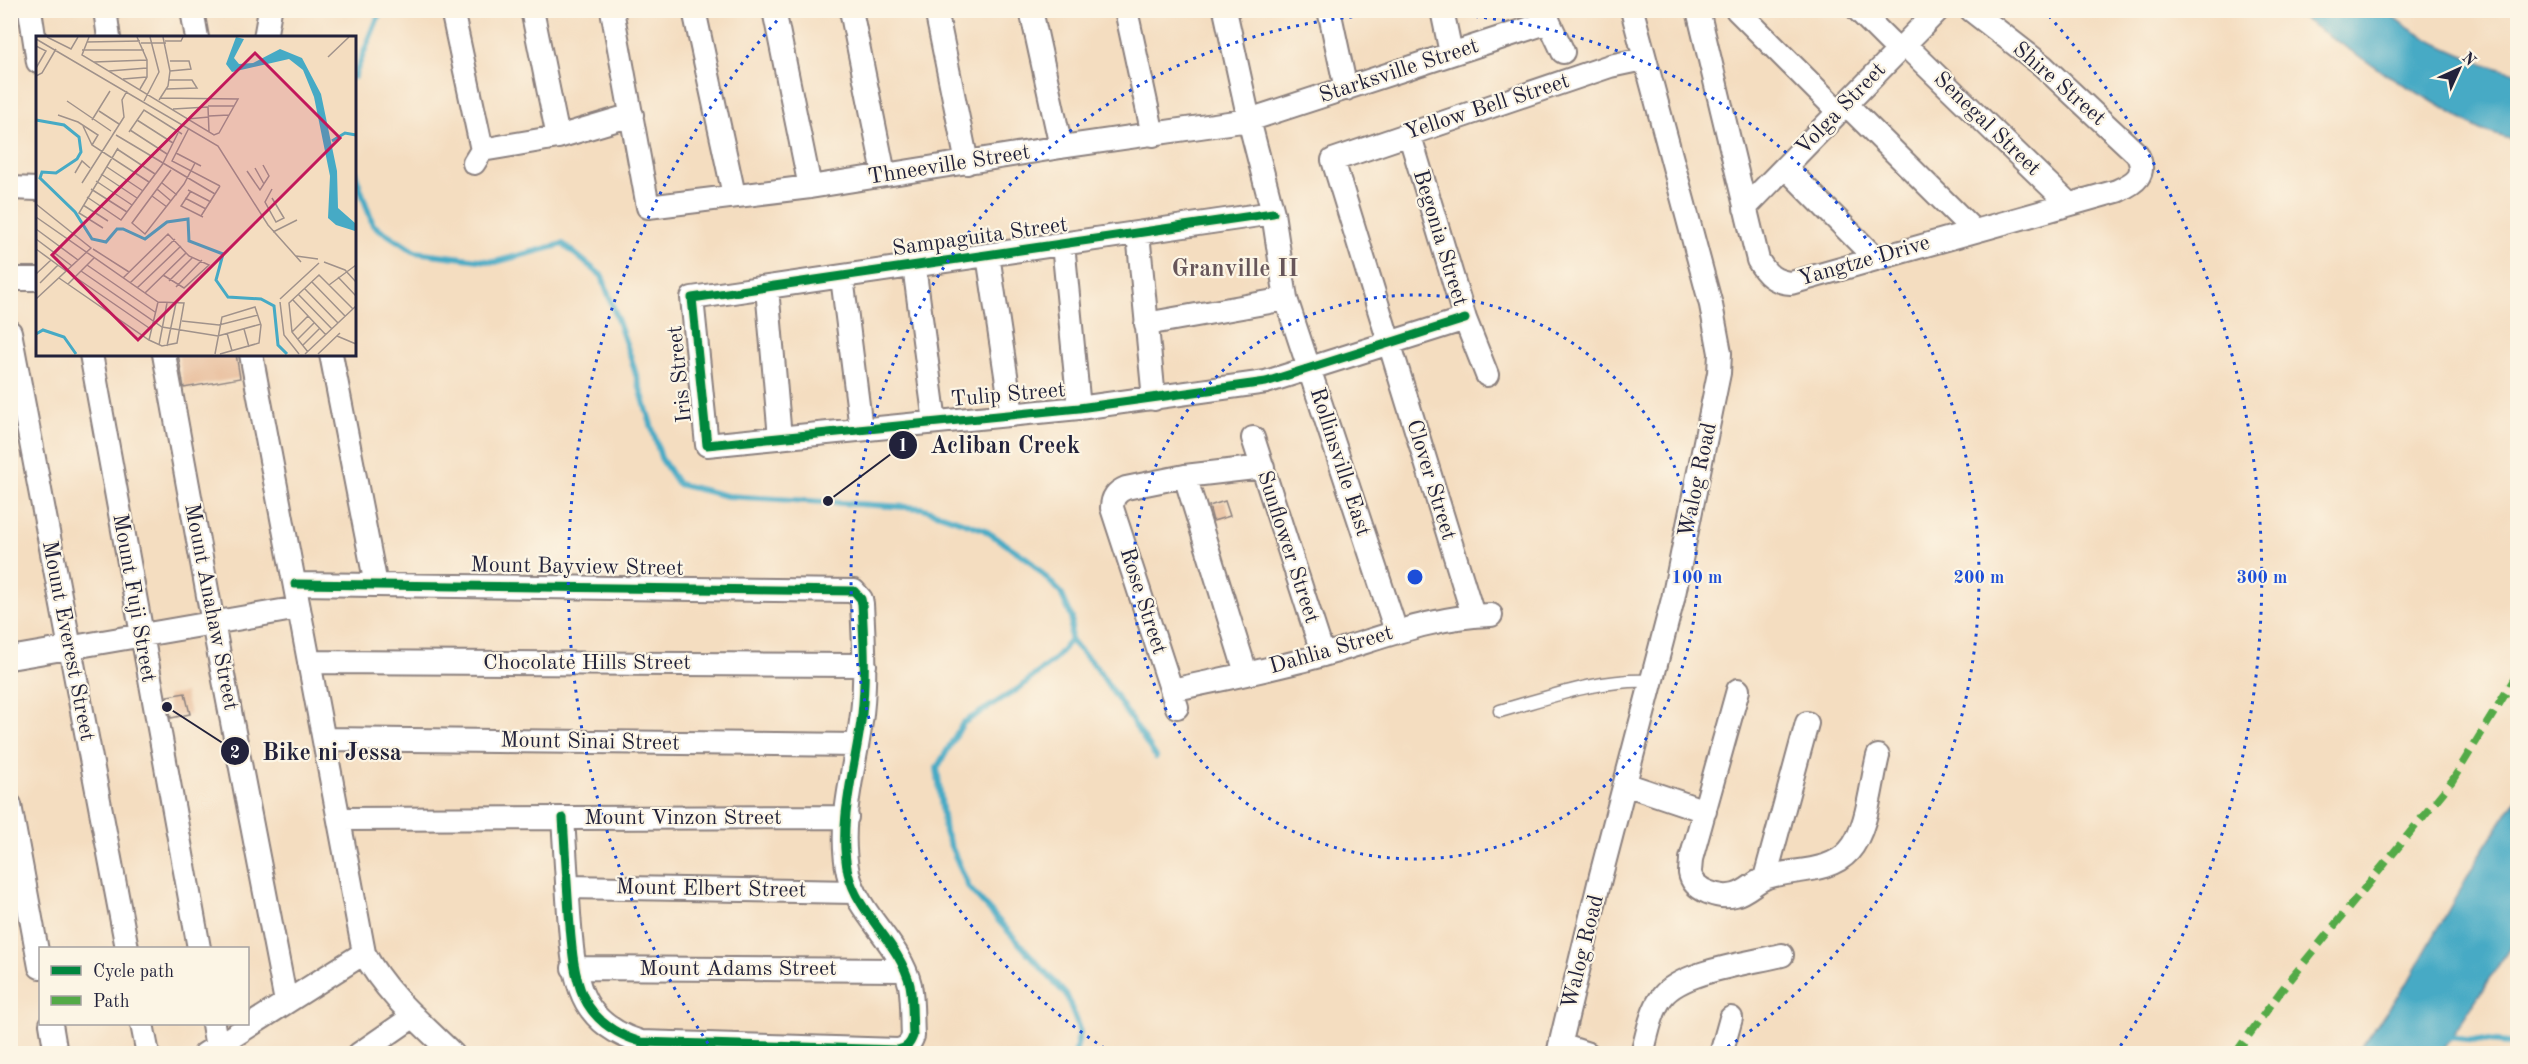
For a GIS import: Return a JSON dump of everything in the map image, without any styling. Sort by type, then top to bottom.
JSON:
[{"type":"street","points":[[30,10],[36,49]]},
{"type":"street","points":[[105,10],[109,36]]},
{"type":"street","points":[[192,10],[196,36]]},
{"type":"street","points":[[265,36],[270,10]]},
{"type":"street","points":[[452,10],[478,157],[632,115],[612,10]]},
{"type":"street","points":[[532,10],[558,137]]},
{"type":"street","points":[[694,10],[734,195]]},
{"type":"street","points":[[774,10],[810,187]]},
{"type":"street","points":[[851,10],[884,174]]},
{"type":"street","points":[[936,10],[967,163]]},
{"type":"street","points":[[1031,10],[1061,147]]},
{"type":"street","points":[[1126,10],[1153,135]]},
{"type":"street","name":"Rollinsville East","points":[[1225,10],[1249,120],[1273,213],[1286,299],[1396,631]]},
{"type":"street","points":[[1329,10],[1346,89]]},
{"type":"street","points":[[1442,10],[1451,53]]},
{"type":"street","name":"Walog Road","points":[[1559,1049],[1673,599],[1710,419],[1720,353],[1711,305],[1643,59],[1632,10]]},
{"type":"street","name":"Yangtze Drive","points":[[1698,10],[1758,260],[1770,277],[1780,282],[1805,280],[2127,187],[2135,182],[2141,172],[2142,164]]},
{"type":"street","points":[[1737,10],[1973,230]]},
{"type":"street","name":"Senegal Street","points":[[1858,10],[1902,48],[2069,204]]},
{"type":"street","name":"Volga Street","points":[[1745,208],[1938,10]]},
{"type":"street","name":"Shire Street","points":[[1971,10],[2063,84],[2137,153],[2142,164]]},
{"type":"street","points":[[1547,16],[1563,52]]},
{"type":"street","name":"Starksville Street","points":[[1249,120],[1451,53],[1547,16]]},
{"type":"street","name":"Yellow Bell Street","points":[[1333,160],[1610,66],[1643,59]]},
{"type":"street","name":"Thneeville Street","points":[[632,115],[648,207],[810,187],[1249,120]]},
{"type":"street","name":"Begonia Street","points":[[1409,133],[1466,320],[1487,375]]},
{"type":"street","name":"Clover Street","points":[[1333,160],[1389,344],[1482,615]]},
{"type":"street","points":[[1785,167],[1876,259]]},
{"type":"street","points":[[10,188],[36,189]]},
{"type":"street","name":"Sampaguita Street","points":[[692,298],[1273,213]]},
{"type":"street","points":[[1138,232],[1154,399]]},
{"type":"street","points":[[1063,244],[1079,408]]},
{"type":"street","points":[[988,255],[1012,415]]},
{"type":"street","points":[[914,266],[935,422]]},
{"type":"street","points":[[842,277],[861,429]]},
{"type":"street","points":[[10,279],[36,279]]},
{"type":"street","points":[[767,288],[780,438]]},
{"type":"street","name":"Iris Street","points":[[692,298],[707,445]]},
{"type":"street","points":[[1146,324],[1286,299]]},
{"type":"street","name":"Tulip Street","points":[[707,445],[1079,408],[1266,382],[1466,320]]},
{"type":"street","name":"Mount Everest Street","points":[[10,332],[127,947]]},
{"type":"street","name":"Mount Fuji Street","points":[[90,356],[199,947]]},
{"type":"street","name":"Mount Anahaw Street","points":[[164,356],[286,1002]]},
{"type":"street","points":[[251,356],[364,953],[384,983],[414,1016],[453,1053]]},
{"type":"street","points":[[331,356],[376,585]]},
{"type":"street","name":"Sunflower Street","points":[[1253,438],[1323,655]]},
{"type":"street","points":[[1246,673],[1185,476],[1263,467]]},
{"type":"street","name":"Rose Street","points":[[1175,699],[1112,508],[1112,501],[1126,488],[1185,476]]},
{"type":"street","name":"Mount Bayview Street","points":[[295,584],[848,590],[858,595],[862,604],[865,665]]},
{"type":"street","points":[[10,658],[299,608]]},
{"type":"street","name":"Dahlia Street","points":[[1175,699],[1246,673],[1323,655],[1396,631],[1482,615]]},
{"type":"street","name":"Chocolate Hills Street","points":[[309,662],[865,665]]},
{"type":"street","points":[[563,818],[573,968],[581,994],[598,1018],[611,1029],[627,1038],[641,1042],[898,1050],[908,1047],[913,1036],[909,985],[904,970],[891,947],[855,892],[846,860],[847,817],[865,665]]},
{"type":"street","points":[[1738,690],[1691,859],[1690,874],[1695,883],[1706,892],[1722,896],[1736,895],[1765,878],[1827,865],[1847,854],[1855,844],[1861,830],[1878,756]]},
{"type":"street","points":[[1765,878],[1807,723]]},
{"type":"street","name":"Mount Sinai Street","points":[[324,739],[857,746]]},
{"type":"street","points":[[1625,784],[1705,811]]},
{"type":"street","points":[[10,805],[39,962]]},
{"type":"street","name":"Mount Vinzon Street","points":[[339,819],[847,817]]},
{"type":"street","name":"Mount Elbert Street","points":[[567,886],[855,892]]},
{"type":"street","points":[[213,1051],[364,953]]},
{"type":"street","points":[[1642,1053],[1660,998],[1671,986],[1686,978],[1782,955]]},
{"type":"street","name":"Mount Adams Street","points":[[573,968],[904,970]]},
{"type":"street","points":[[359,1053],[414,1016]]},
{"type":"street","points":[[1721,1053],[1731,1018]]},
{"type":"street","points":[[51,1025],[57,1053]]},
{"type":"street","points":[[142,1025],[148,1053]]},
{"type":"street","points":[[213,1025],[213,1051]]},
{"type":"street","points":[[1559,1049],[1588,1053]]},
{"type":"lane","points":[[1500,711],[1599,684],[1652,681]]},
{"type":"water","points":[[2295,11],[2388,11],[2429,40],[2467,57],[2517,73],[2517,141],[2480,130],[2383,72]]},
{"type":"water","points":[[2517,798],[2517,937],[2441,1053],[2357,1053],[2409,980],[2478,858]]},
{"type":"building","points":[[178,356],[236,356],[240,378],[184,388]]},
{"type":"building","points":[[1225,501],[1230,516],[1213,521],[1209,506]]},
{"type":"building","points":[[185,693],[190,714],[171,718],[167,696]]},
{"type":"waterway","points":[[356,72],[381,10]]},
{"type":"waterway","points":[[356,176],[373,225],[415,252],[495,262],[563,244],[602,276],[631,358],[661,458],[678,484],[727,496],[922,508],[983,529],[1028,559],[1061,593],[1072,618],[1070,640],[1055,659],[1018,689],[963,723],[937,768],[945,832],[969,888],[1067,996],[1080,1032],[1075,1054]]},
{"type":"waterway","points":[[1070,640],[1097,668],[1156,757]]},
{"type":"waterway","points":[[2447,1037],[2518,1044]]},
{"type":"marked path","points":[[2235,1054],[2281,991],[2452,781],[2518,673]]},
{"type":"cycle path","points":[[1273,213],[692,298],[707,445],[1079,408],[1266,382],[1465,319]]},
{"type":"cycle path","points":[[295,584],[854,591],[862,604],[864,686],[862,714],[846,814],[845,854],[848,873],[860,902],[905,970],[910,985],[912,1004],[913,1036],[909,1043],[898,1050],[641,1042],[619,1033],[602,1022],[590,1008],[576,975],[563,818]]},
{"type":"place","name":"Acliban Creek","points":[[828,501]]},
{"type":"place","name":"Bike ni Jessa","points":[[167,707]]},
{"type":"district","name":"Granville II","points":[[1235,270]]}]
